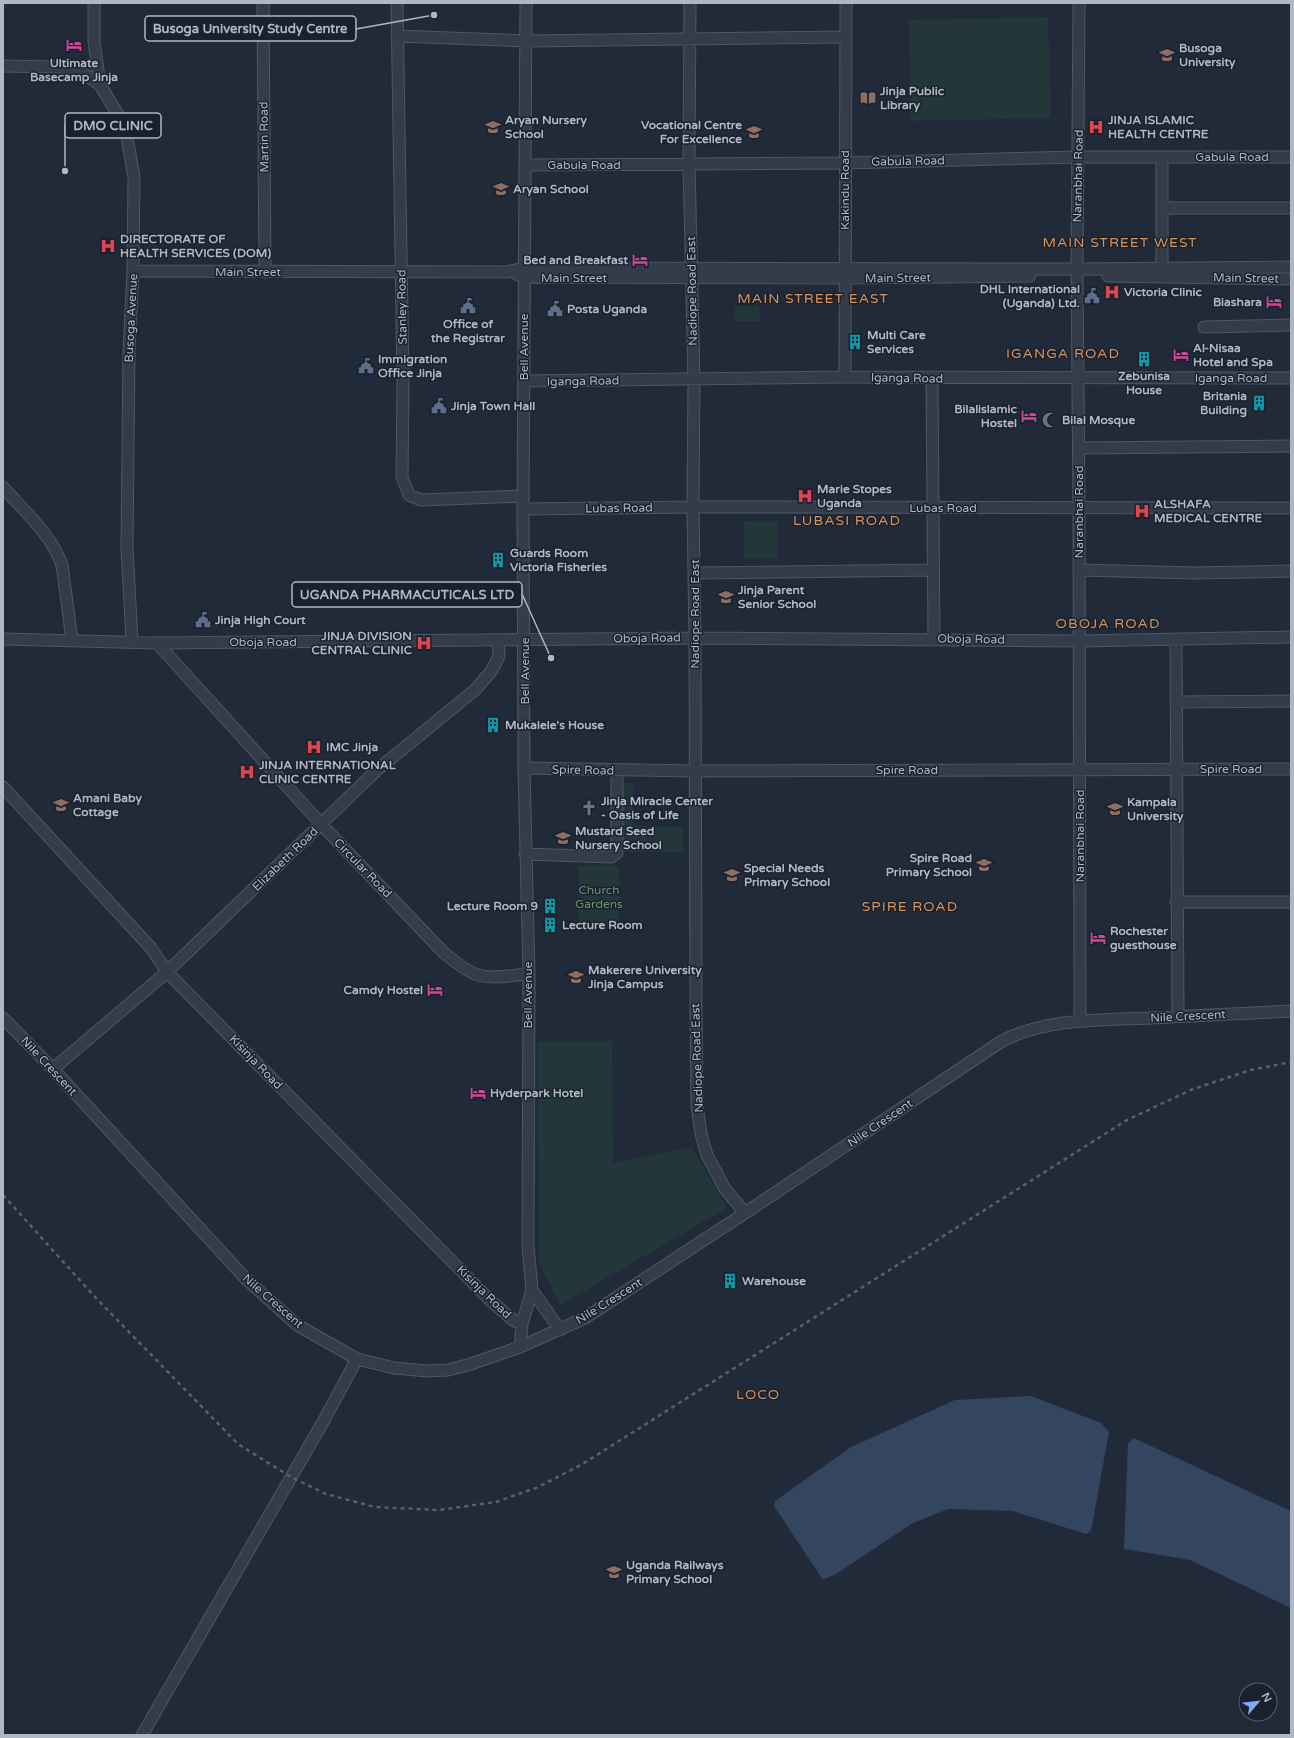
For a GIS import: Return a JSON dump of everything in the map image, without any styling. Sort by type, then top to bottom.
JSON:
[{"type":"street","name":"Busoga Avenue","points":[[94,3],[94,41],[100,86],[125,126],[134,177],[133,271],[129,351],[127,540],[132,641]]},
{"type":"street","name":"Martin Road","points":[[263,3],[265,272]]},
{"type":"street","name":"Stanley Road","points":[[397,3],[402,271],[402,477],[409,495],[421,500],[524,496]]},
{"type":"street","name":"Bell Avenue","points":[[526,3],[527,41],[524,273],[524,768],[529,974],[528,1246],[532,1290],[560,1330]]},
{"type":"street","name":"Nadiope Road East","points":[[690,3],[689,164],[694,380],[693,507],[695,573],[697,1106],[701,1134],[707,1155],[725,1189],[745,1213]]},
{"type":"street","name":"Kakindu Road","points":[[845,377],[846,3]]},
{"type":"street","name":"Naranbhai Road","points":[[1079,3],[1077,272],[1080,508],[1080,1021]]},
{"type":"street","points":[[397,36],[527,41],[845,37]]},
{"type":"street","points":[[3,66],[60,68],[81,72],[100,86]]},
{"type":"street","name":"Gabula Road","points":[[526,165],[845,163],[1078,157],[1291,157]]},
{"type":"street","points":[[1162,157],[1162,268]]},
{"type":"street","points":[[1162,208],[1291,208]]},
{"type":"street","name":"Main Street","points":[[1077,272],[1162,268],[1291,267]]},
{"type":"street","name":"Main Street","points":[[133,271],[402,271],[691,274],[1077,272],[1291,279]]},
{"type":"street","points":[[1204,327],[1291,325]]},
{"type":"street","name":"Iganga Road","points":[[524,381],[845,377],[1291,378]]},
{"type":"street","points":[[932,378],[934,639]]},
{"type":"street","points":[[1079,448],[1291,446]]},
{"type":"street","points":[[3,487],[52,543],[60,558],[72,640]]},
{"type":"street","name":"Lubas Road","points":[[524,509],[693,507],[1291,508]]},
{"type":"street","points":[[695,573],[933,570]]},
{"type":"street","points":[[1080,570],[1194,573],[1291,571]]},
{"type":"street","name":"Oboja Road","points":[[3,639],[132,641],[157,643],[695,638],[1080,640],[1291,637]]},
{"type":"street","points":[[1176,639],[1176,902],[1178,1017]]},
{"type":"street","name":"Elizabeth Road","points":[[53,1070],[167,972],[377,770],[476,689],[492,670],[499,656],[498,640]]},
{"type":"street","name":"Circular Road","points":[[157,643],[321,824],[443,952],[461,967],[474,974],[485,976],[529,974]]},
{"type":"street","points":[[1176,702],[1291,701]]},
{"type":"street","name":"Spire Road","points":[[524,768],[617,770],[1291,769]]},
{"type":"street","points":[[525,854],[615,856],[617,853],[617,770]]},
{"type":"street","name":"Kisinja Road","points":[[3,787],[152,948],[167,972],[492,1302],[513,1320],[522,1324]]},
{"type":"street","points":[[1176,902],[1291,902]]},
{"type":"street","name":"Nile Crescent","points":[[3,1018],[246,1279],[297,1325],[357,1359],[394,1368],[428,1371],[448,1370],[472,1364],[520,1347],[560,1330],[598,1310],[1002,1041],[1021,1032],[1035,1028],[1080,1021],[1291,1011]]},
{"type":"street","points":[[520,1347],[522,1324],[532,1290]]},
{"type":"street","points":[[142,1735],[324,1422],[357,1359]]},
{"type":"green space","points":[[1048,17],[1051,118],[911,121],[909,20]]},
{"type":"green space","points":[[735,306],[759,306],[760,321],[735,321]]},
{"type":"green space","points":[[744,521],[778,522],[778,558],[744,558]]},
{"type":"green space","points":[[623,783],[633,783],[634,822],[637,826],[683,827],[683,852],[623,852]]},
{"type":"green space","name":"Church Gardens","points":[[579,866],[619,866],[619,928],[578,927]]},
{"type":"green space","points":[[612,1041],[613,1163],[692,1147],[727,1208],[560,1305],[539,1262],[537,1042]]},
{"type":"water","points":[[1031,1396],[1101,1423],[1109,1432],[1091,1531],[1086,1534],[1013,1511],[948,1509],[913,1523],[836,1574],[823,1580],[774,1506],[775,1501],[851,1447],[955,1400]]},
{"type":"water","points":[[1134,1438],[1291,1511],[1291,1608],[1190,1560],[1124,1549],[1128,1443]]},
{"type":"railway","points":[[3,1195],[95,1297],[238,1444],[291,1477],[326,1494],[375,1507],[439,1510],[496,1502],[536,1488],[581,1465],[1127,1120],[1193,1089],[1251,1070],[1291,1062]]},
{"type":"place","name":"Busoga University Study Centre","points":[[434,15]]},
{"type":"place","name":"Ultimate Basecamp Jinja","points":[[74,45]]},
{"type":"place","name":"Busoga University","points":[[1167,55]]},
{"type":"place","name":"Jinja Public Library","points":[[868,98]]},
{"type":"place","name":"Aryan Nursery School","points":[[493,127]]},
{"type":"place","name":"JINJA ISLAMIC HEALTH CENTRE","points":[[1096,127]]},
{"type":"place","name":"Vocational Centre For Excellence","points":[[754,132]]},
{"type":"place","name":"DMO CLINIC","points":[[65,171]]},
{"type":"place","name":"Aryan School","points":[[501,189]]},
{"type":"place","name":"DIRECTORATE OF HEALTH SERVICES (DOM)","points":[[108,246]]},
{"type":"place","name":"Bed and Breakfast","points":[[640,260]]},
{"type":"place","name":"Victoria Clinic","points":[[1112,292]]},
{"type":"place","name":"DHL International (Uganda) Ltd.","points":[[1092,296]]},
{"type":"place","name":"Biashara","points":[[1274,302]]},
{"type":"place","name":"Office of the Registrar","points":[[468,306]]},
{"type":"place","name":"Posta Uganda","points":[[555,309]]},
{"type":"place","name":"Multi Care Services","points":[[855,342]]},
{"type":"place","name":"Al-Nisaa Hotel and Spa","points":[[1181,355]]},
{"type":"place","name":"Zebunisa House","points":[[1144,359]]},
{"type":"place","name":"Immigration Office Jinja","points":[[366,366]]},
{"type":"place","name":"Britania Building","points":[[1259,403]]},
{"type":"place","name":"Jinja Town Hall","points":[[439,406]]},
{"type":"place","name":"Bilalislamic Hostel","points":[[1029,416]]},
{"type":"place","name":"Bilal Mosque","points":[[1050,420]]},
{"type":"place","name":"Marie Stopes Uganda","points":[[805,496]]},
{"type":"place","name":"ALSHAFA MEDICAL CENTRE","points":[[1142,511]]},
{"type":"place","name":"Guards Room Victoria Fisheries","points":[[498,560]]},
{"type":"place","name":"Jinja Parent Senior School","points":[[726,597]]},
{"type":"place","name":"Jinja High Court","points":[[203,620]]},
{"type":"place","name":"JINJA DIVISION CENTRAL CLINIC","points":[[424,643]]},
{"type":"place","name":"UGANDA PHARMACUTICALS LTD","points":[[551,658]]},
{"type":"place","name":"Mukalele's House","points":[[493,725]]},
{"type":"place","name":"IMC Jinja","points":[[314,747]]},
{"type":"place","name":"JINJA INTERNATIONAL CLINIC CENTRE","points":[[247,772]]},
{"type":"place","name":"Amani Baby Cottage","points":[[61,805]]},
{"type":"place","name":"Jinja Miracle Center - Oasis of Life","points":[[589,808]]},
{"type":"place","name":"Kampala University","points":[[1115,809]]},
{"type":"place","name":"Mustard Seed Nursery School","points":[[563,838]]},
{"type":"place","name":"Spire Road Primary School","points":[[984,865]]},
{"type":"place","name":"Special Needs Primary School","points":[[732,875]]},
{"type":"place","name":"Lecture Room 9","points":[[550,906]]},
{"type":"place","name":"Lecture Room","points":[[550,925]]},
{"type":"place","name":"Rochester guesthouse","points":[[1098,938]]},
{"type":"place","name":"Makerere University Jinja Campus","points":[[576,977]]},
{"type":"place","name":"Camdy Hostel","points":[[435,990]]},
{"type":"place","name":"Hyderpark Hotel","points":[[478,1093]]},
{"type":"place","name":"Warehouse","points":[[730,1281]]},
{"type":"place","name":"Uganda Railways Primary School","points":[[614,1572]]},
{"type":"district","name":"MAIN STREET WEST","points":[[1120,242]]},
{"type":"district","name":"MAIN STREET EAST","points":[[813,298]]},
{"type":"district","name":"IGANGA ROAD","points":[[1063,353]]},
{"type":"district","name":"LUBASI ROAD","points":[[847,520]]},
{"type":"district","name":"OBOJA ROAD","points":[[1108,623]]},
{"type":"district","name":"SPIRE ROAD","points":[[910,906]]},
{"type":"district","name":"LOCO","points":[[758,1394]]}]
